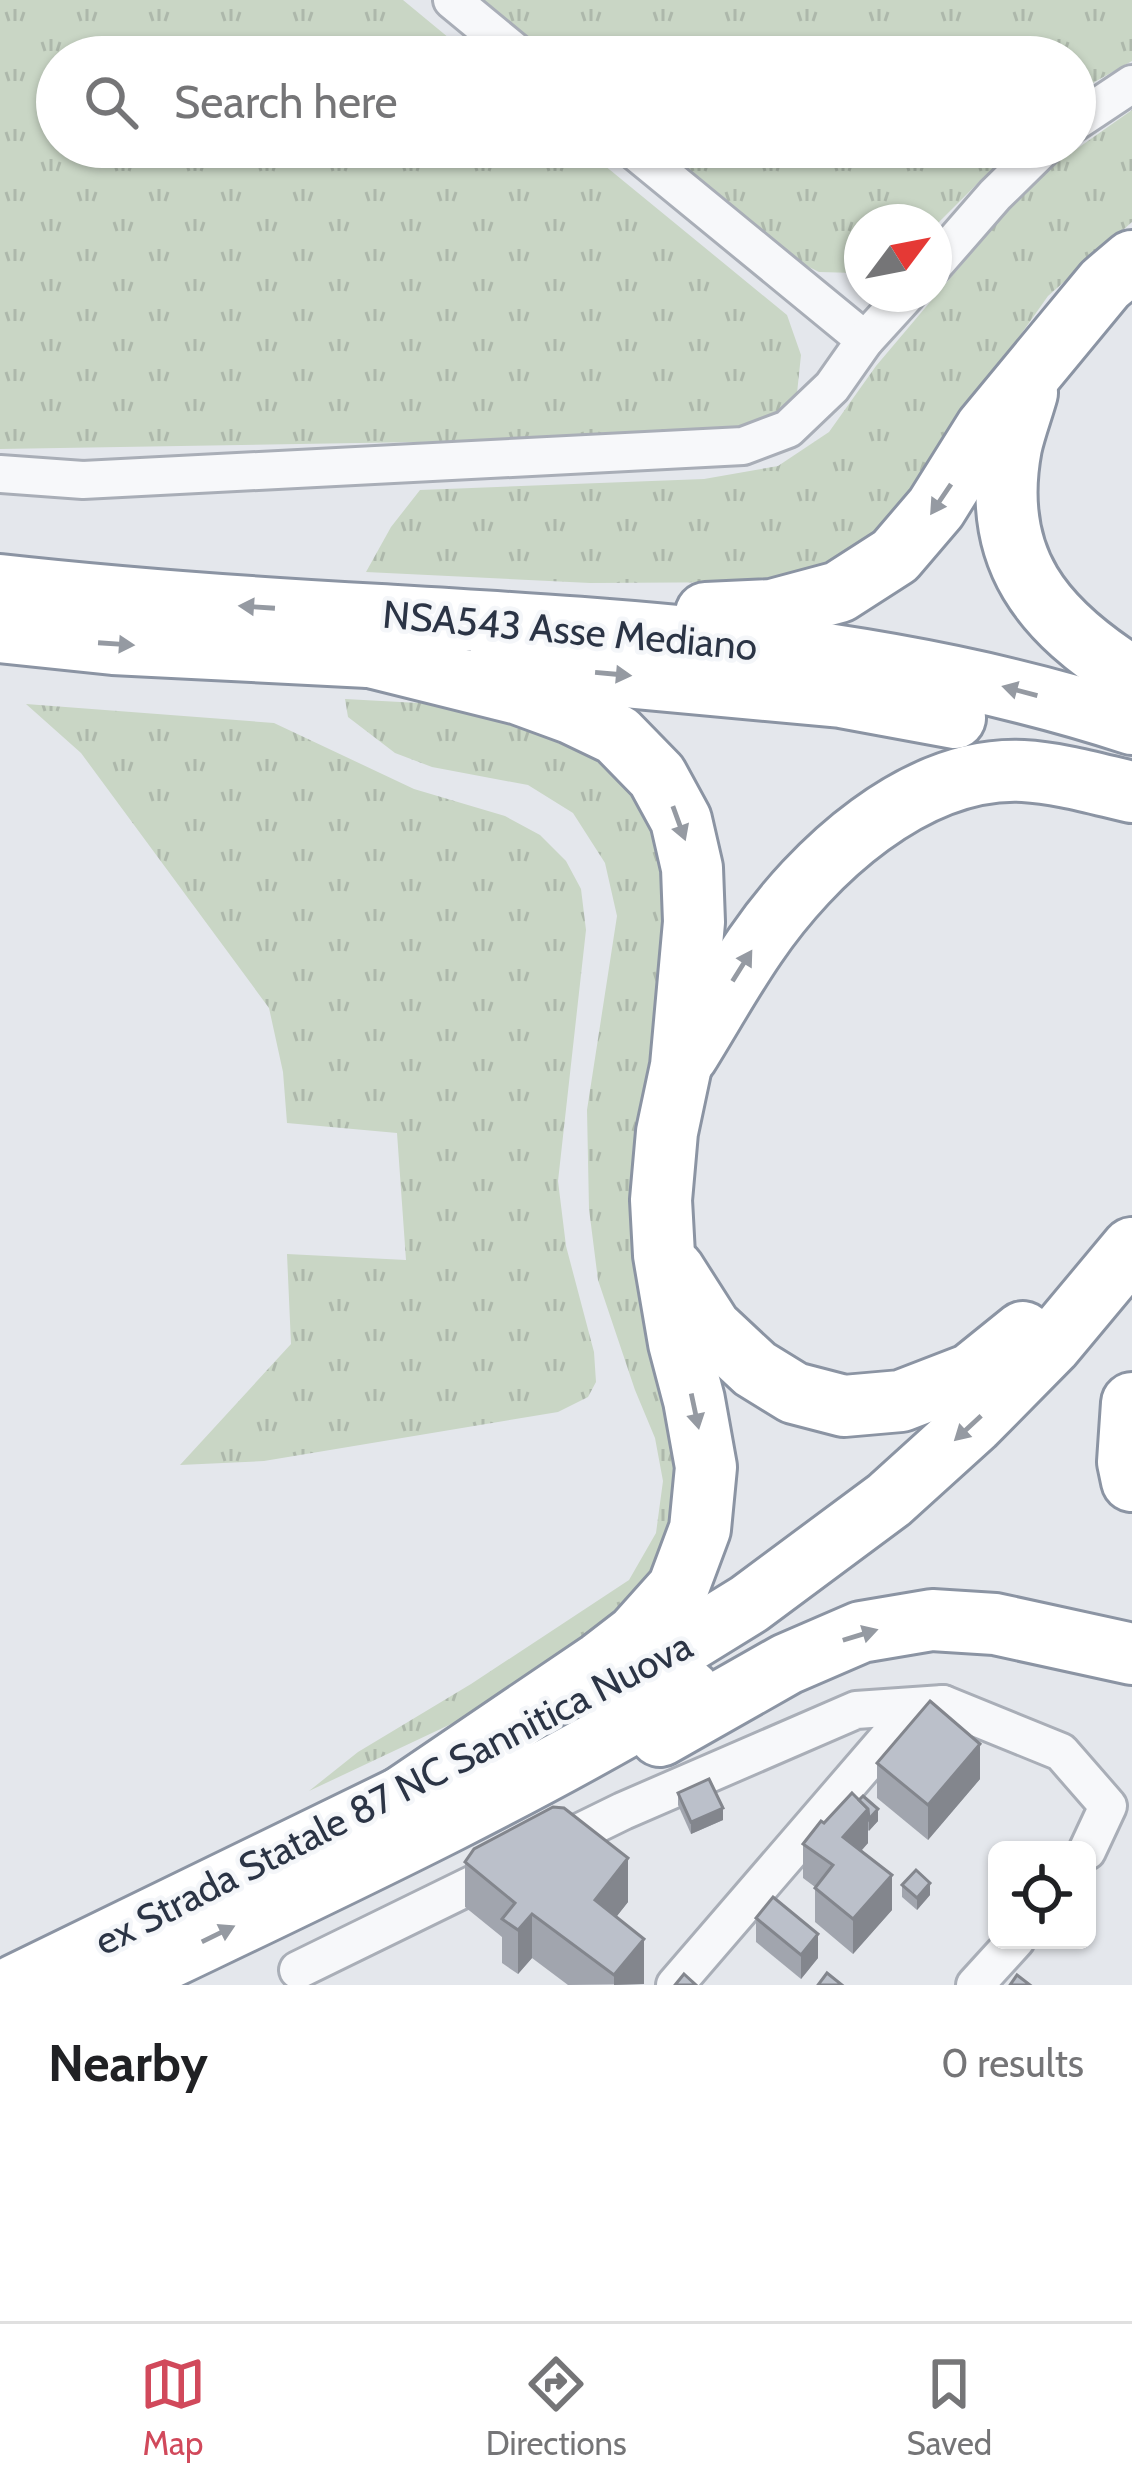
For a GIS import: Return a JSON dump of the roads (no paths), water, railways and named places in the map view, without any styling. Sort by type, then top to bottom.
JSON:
[{"type":"highway","points":[[497,622],[626,612],[772,610],[838,592],[896,556],[936,508],[986,428],[1105,284],[1132,261]]},
{"type":"highway","points":[[1034,370],[1011,447],[1006,505],[1018,561],[1045,607],[1089,650],[1132,676]]},
{"type":"highway","name":"NSA543 Asse Mediano","points":[[0,586],[115,598],[603,673],[841,697],[1005,730],[1132,767]]},
{"type":"highway","name":"NSA543 Asse Mediano","points":[[0,632],[113,644],[372,636],[497,622],[601,628],[844,655],[1014,690],[1132,724]]},
{"type":"highway","points":[[372,636],[616,735],[657,776],[681,820],[692,868],[694,922],[681,1066],[667,1132],[661,1200],[664,1255],[706,1466],[700,1529],[678,1588],[636,1636],[399,1799]]},
{"type":"highway","points":[[681,1066],[756,944],[796,893],[849,841],[896,806],[958,778],[1022,771],[1132,792]]},
{"type":"highway","points":[[664,1255],[711,1328],[755,1369],[794,1393],[844,1406],[901,1401],[971,1374],[1132,1246]]},
{"type":"highway","name":"ex Strada Statale 87 NC Sannitica Nuova","points":[[16,1985],[399,1799],[616,1687],[749,1604],[889,1500],[974,1424],[1051,1345],[1132,1246]]},
{"type":"highway","name":"ex Strada Statale 87 NC Sannitica Nuova","points":[[112,1985],[487,1802],[705,1681],[913,1533],[1003,1454],[1132,1312]]},
{"type":"highway","points":[[1132,1402],[1128,1462],[1132,1481]]},
{"type":"highway","points":[[487,1802],[615,1757],[677,1729],[787,1664],[862,1632],[932,1620],[995,1624],[1132,1654]]},
{"type":"street","points":[[452,0],[496,36]]},
{"type":"street","points":[[1096,108],[1132,84]]},
{"type":"street","points":[[656,168],[865,340]]},
{"type":"street","points":[[952,244],[1023,168]]},
{"type":"street","points":[[0,474],[83,480],[743,446],[788,429],[832,387],[891,312]]},
{"type":"street","points":[[675,1985],[894,1730],[943,1704]]},
{"type":"street","points":[[298,1970],[622,1811],[856,1710],[943,1704],[1061,1752],[1108,1806],[1092,1841]]},
{"type":"street","points":[[975,1985],[1008,1949]]}]
